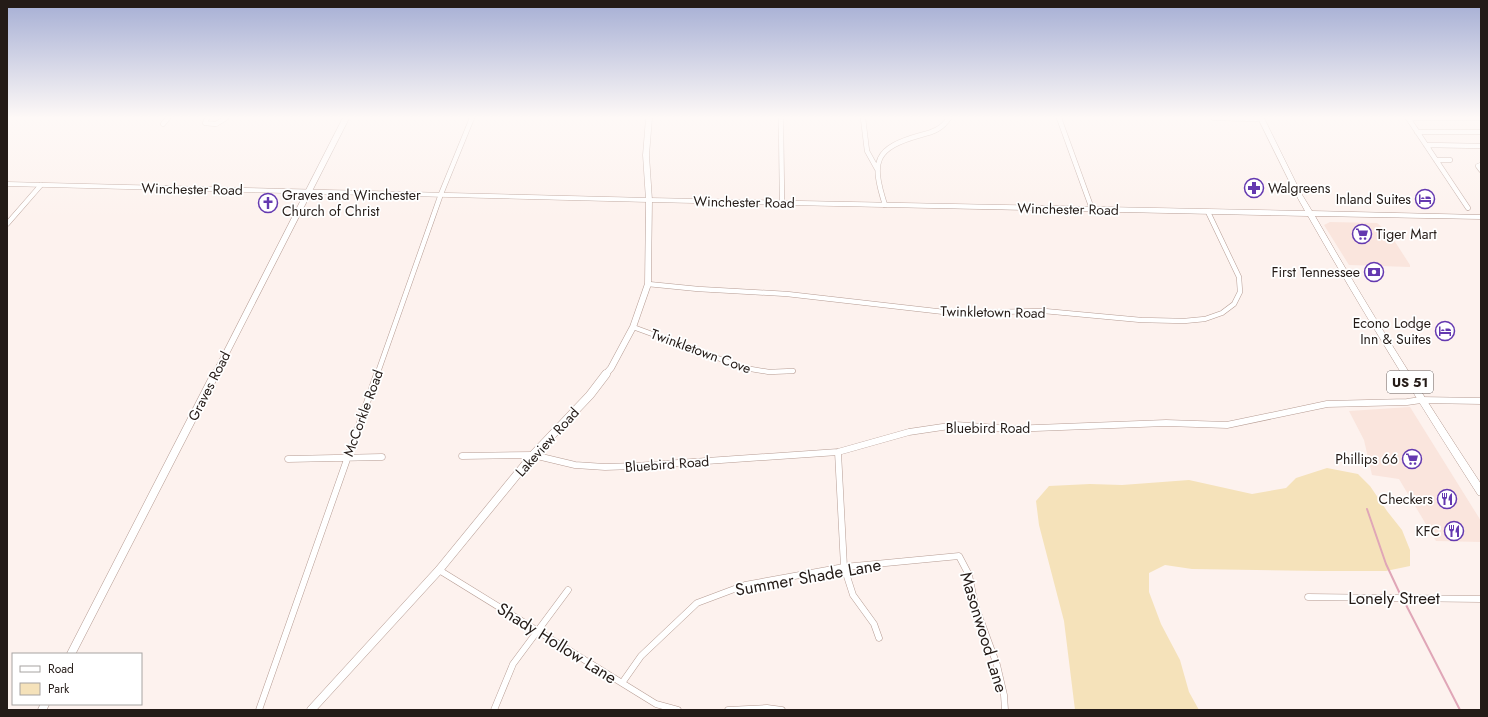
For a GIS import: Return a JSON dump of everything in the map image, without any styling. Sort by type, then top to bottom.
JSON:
[{"type":"main road","name":"US 51","points":[[1278,151],[1309,214],[1421,400],[1481,492]]},
{"type":"main road","name":"Winchester Road","points":[[7,184],[649,200],[1481,217]]},
{"type":"street","name":"Graves Road","points":[[72,653],[175,454],[329,151]]},
{"type":"street","name":"McCorkle Road","points":[[259,710],[347,457],[441,194],[458,151]]},
{"type":"street","name":"Lakeview Road","points":[[311,710],[439,570],[533,455],[590,395],[611,368],[633,327],[648,284],[649,200],[646,151]]},
{"type":"street","points":[[781,151],[782,202]]},
{"type":"street","points":[[867,151],[877,169],[885,205]]},
{"type":"street","points":[[877,169],[882,155],[886,151]]},
{"type":"street","points":[[1071,151],[1092,209]]},
{"type":"street","points":[[1430,151],[1468,208]]},
{"type":"street","points":[[1436,160],[1450,160]]},
{"type":"street","points":[[1481,165],[1478,166],[1481,170]]},
{"type":"street","points":[[7,224],[40,185]]},
{"type":"street","name":"Twinkletown Road","points":[[648,284],[698,289],[787,294],[953,313],[1044,311],[1141,320],[1184,321],[1205,319],[1222,314],[1234,304],[1240,292],[1239,277],[1208,212]]},
{"type":"street","name":"Twinkletown Cove","points":[[633,327],[744,369],[764,373],[782,373],[793,371]]},
{"type":"street","name":"Bluebird Road","points":[[462,456],[533,455],[575,465],[605,467],[838,452],[909,432],[956,425],[1012,428],[1166,423],[1227,425],[1327,404],[1407,402],[1421,400],[1481,401]]},
{"type":"street","points":[[838,452],[844,567],[853,595],[874,624],[879,638]]},
{"type":"street","points":[[288,459],[382,457]]},
{"type":"street","name":"Summer Shade Lane","points":[[622,683],[641,656],[697,603],[745,585],[844,567],[959,556]]},
{"type":"street","name":"Masonwood Lane","points":[[959,556],[969,575],[975,605],[997,665],[1004,696],[1005,710]]},
{"type":"street","name":"Shady Hollow Lane","points":[[439,570],[656,704],[678,710]]},
{"type":"street","points":[[494,710],[498,696],[513,664],[568,590]]},
{"type":"street","name":"Lonely Street","points":[[1308,597],[1481,599]]},
{"type":"street","points":[[728,710],[767,708],[782,710]]},
{"type":"shaded area","points":[[1330,222],[1377,223],[1390,234],[1410,267],[1349,265],[1324,225]]},
{"type":"shaded area","points":[[1410,407],[1481,521],[1481,542],[1436,541],[1399,479],[1372,475],[1364,440],[1349,411]]},
{"type":"green space","points":[[1327,468],[1358,474],[1370,486],[1402,530],[1410,550],[1410,566],[1386,571],[1321,571],[1192,569],[1165,565],[1149,573],[1149,592],[1161,624],[1180,660],[1189,692],[1199,710],[1075,710],[1064,621],[1039,525],[1036,501],[1049,486],[1090,484],[1122,485],[1189,480],[1252,494],[1286,488],[1296,478]]},
{"type":"waterway","points":[[1367,509],[1386,564],[1401,596]]},
{"type":"waterway","points":[[1403,599],[1460,710]]},
{"type":"place","name":"Walgreens","points":[[1254,188]]},
{"type":"place","name":"Inland Suites","points":[[1425,199]]},
{"type":"place","name":"Graves and Winchester Church of Christ","points":[[268,203]]},
{"type":"place","name":"Tiger Mart","points":[[1362,234]]},
{"type":"place","name":"First Tennessee","points":[[1374,272]]},
{"type":"place","name":"Econo Lodge Inn & Suites","points":[[1445,331]]},
{"type":"place","name":"Phillips 66","points":[[1412,459]]},
{"type":"place","name":"Checkers","points":[[1447,499]]},
{"type":"place","name":"KFC","points":[[1454,531]]}]
